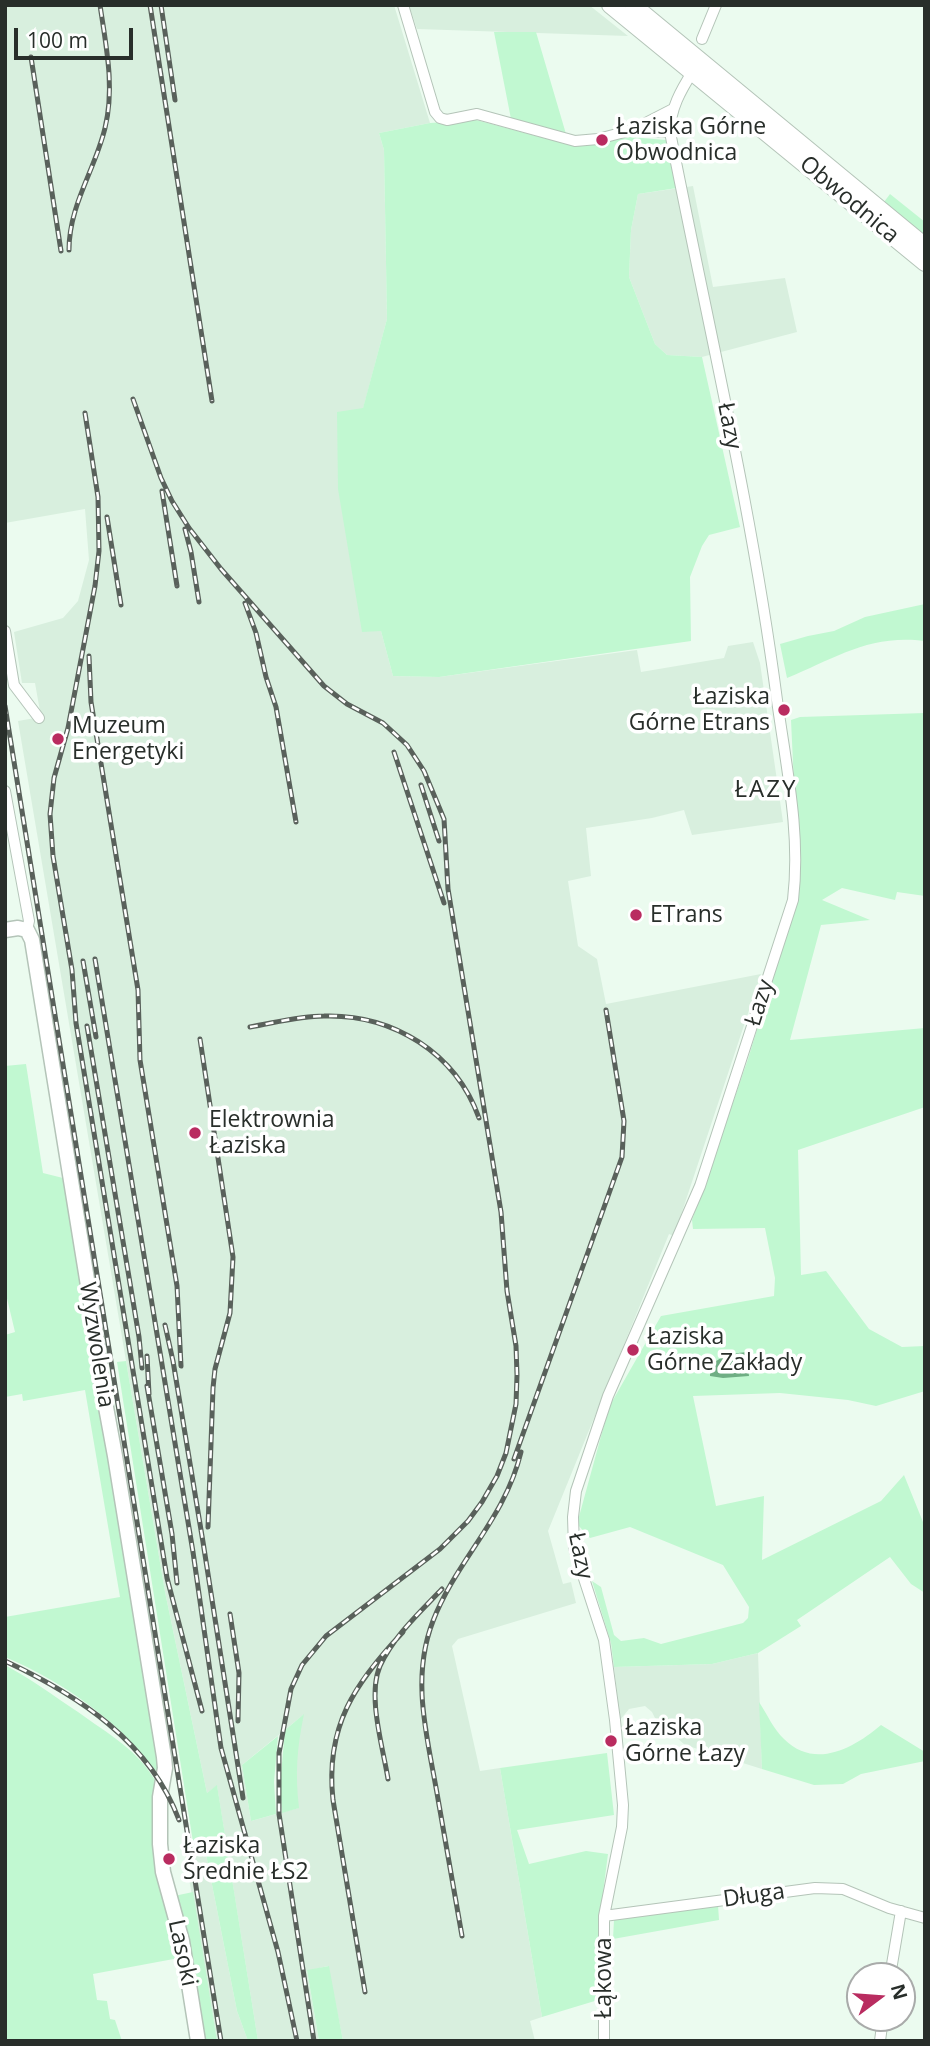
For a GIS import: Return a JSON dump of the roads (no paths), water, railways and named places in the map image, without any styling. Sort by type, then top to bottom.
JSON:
[{"type":"main road","name":"Obwodnica","points":[[610,5],[925,263]]},
{"type":"main road","name":"Obwodnica","points":[[633,5],[925,246]]},
{"type":"street","points":[[403,5],[435,112],[440,118],[447,120],[477,114],[575,141],[598,139],[632,130],[673,109]]},
{"type":"street","points":[[702,39],[716,5]]},
{"type":"street","name":"Łazy","points":[[604,1916],[622,1827],[623,1805],[604,1640],[574,1548],[576,1491],[608,1396],[701,1186],[793,900],[797,870],[793,818],[757,569],[670,132],[673,109],[693,71]]},
{"type":"street","points":[[632,130],[670,132]]},
{"type":"street","points":[[5,632],[14,685],[38,718]]},
{"type":"street","points":[[5,791],[29,921],[27,930],[5,930]]},
{"type":"street","name":"Wyzwolenia","points":[[27,930],[32,940],[164,1757],[165,1768],[161,1782]]},
{"type":"street","name":"Lasoki","points":[[161,1782],[160,1844],[163,1872],[182,1941],[198,2041]]},
{"type":"street","name":"Długa","points":[[604,1916],[815,1888],[843,1889],[925,1918]]},
{"type":"street","points":[[892,1962],[901,1911]]},
{"type":"street","name":"Łąkowa","points":[[604,1916],[604,2041]]},
{"type":"railway","points":[[69,250],[73,218],[101,143],[108,113],[108,66],[100,5]]},
{"type":"railway","points":[[150,5],[212,401]]},
{"type":"railway","points":[[161,5],[175,100]]},
{"type":"railway","points":[[31,57],[61,251]]},
{"type":"railway","points":[[133,399],[161,478],[189,528],[221,569],[324,686],[347,704],[383,723],[407,745],[424,771],[444,819],[448,889],[501,1212],[507,1291],[516,1346],[516,1404],[506,1453],[482,1502],[468,1521],[440,1549],[326,1636],[302,1665],[291,1689],[279,1753],[279,1814],[314,2041]]},
{"type":"railway","points":[[85,413],[98,497],[99,551],[68,728],[54,778],[50,814],[53,856],[72,970],[76,1023],[167,1578],[202,1711]]},
{"type":"railway","points":[[162,491],[177,586]]},
{"type":"railway","points":[[107,517],[121,605]]},
{"type":"railway","points":[[185,529],[199,602]]},
{"type":"railway","points":[[245,603],[276,707],[296,822]]},
{"type":"railway","points":[[89,656],[91,702],[138,990],[140,1060],[177,1286],[181,1366]]},
{"type":"railway","points":[[5,706],[221,2041]]},
{"type":"railway","points":[[394,752],[444,903]]},
{"type":"railway","points":[[421,785],[439,841]]},
{"type":"railway","points":[[95,959],[193,1552],[221,1748],[278,1952],[297,2041]]},
{"type":"railway","points":[[83,961],[96,1037]]},
{"type":"railway","points":[[514,1459],[622,1157],[624,1121],[606,1010]]},
{"type":"railway","points":[[250,1027],[296,1018],[324,1016],[350,1017],[397,1030],[419,1042],[455,1074],[469,1095],[479,1118]]},
{"type":"railway","points":[[87,1026],[142,1368]]},
{"type":"railway","points":[[200,1039],[233,1257],[230,1313],[215,1369],[213,1388],[208,1527]]},
{"type":"railway","points":[[165,1325],[203,1542],[243,1798]]},
{"type":"railway","points":[[147,1356],[149,1394]]},
{"type":"railway","points":[[147,1386],[172,1534],[177,1583]]},
{"type":"railway","points":[[462,1936],[426,1732],[423,1665],[426,1643],[443,1599],[504,1498],[521,1452]]},
{"type":"railway","points":[[388,1779],[377,1722],[376,1678],[392,1645],[442,1589]]},
{"type":"railway","points":[[230,1614],[239,1673],[238,1721]]},
{"type":"railway","points":[[365,1992],[333,1800],[334,1750],[347,1707],[358,1688],[403,1632]]},
{"type":"railway","points":[[5,1661],[59,1689],[108,1724],[130,1744],[150,1767],[179,1820]]},
{"type":"place","name":"Łaziska Górne Obwodnica","points":[[602,140]]},
{"type":"place","name":"Łaziska Górne Etrans","points":[[784,710]]},
{"type":"place","name":"Muzeum Energetyki","points":[[58,739]]},
{"type":"place","name":"ETrans","points":[[636,915]]},
{"type":"place","name":"Elektrownia Łaziska","points":[[195,1133]]},
{"type":"place","name":"Łaziska Górne Zakłady","points":[[633,1350]]},
{"type":"place","name":"Łaziska Górne Łazy","points":[[611,1741]]},
{"type":"place","name":"Łaziska Średnie ŁS2","points":[[169,1859]]},
{"type":"district","name":"ŁAZY","points":[[766,790]]}]
